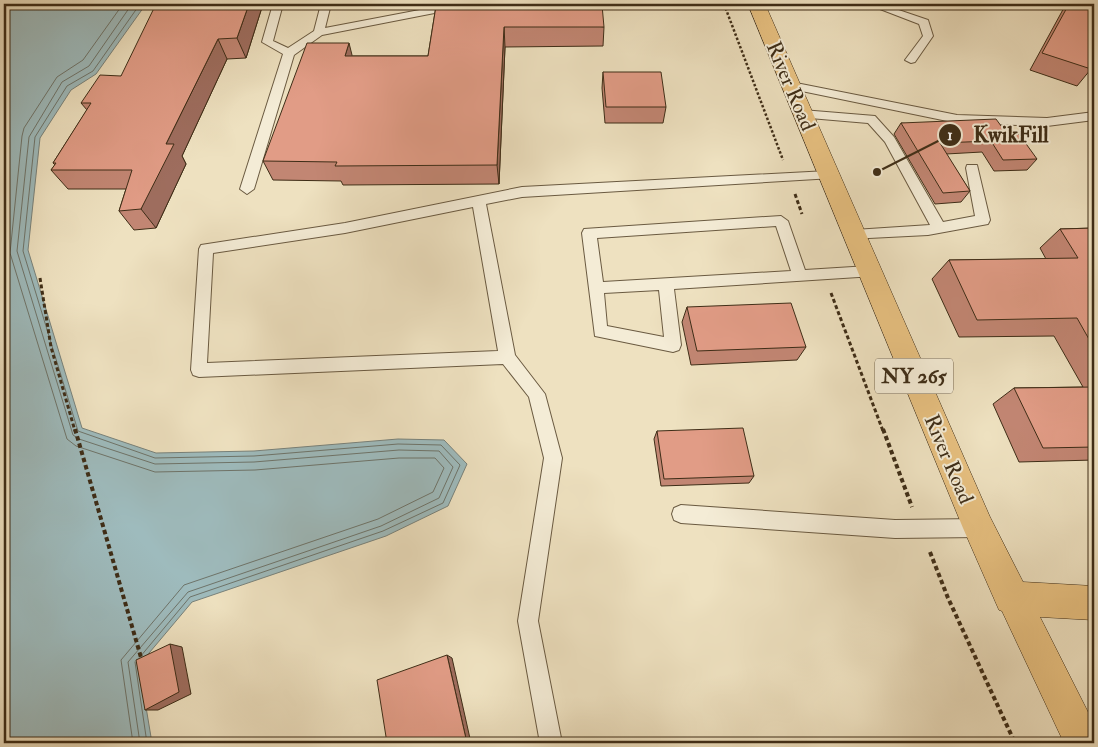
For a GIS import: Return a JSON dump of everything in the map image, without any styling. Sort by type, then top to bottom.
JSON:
[{"type":"main road","name":"River Road","points":[[756,4],[979,528],[1011,598],[1084,743]]},
{"type":"main road","points":[[1011,598],[1094,603]]},
{"type":"lane","points":[[278,4],[267,42],[289,53]]},
{"type":"lane","points":[[319,32],[326,4]]},
{"type":"lane","points":[[247,189],[289,53],[319,32],[455,6],[512,4]]},
{"type":"lane","points":[[872,4],[924,22],[928,36],[911,60]]},
{"type":"lane","points":[[791,86],[957,119],[1047,122],[1094,116]]},
{"type":"lane","points":[[802,114],[871,119],[890,140],[939,228]]},
{"type":"lane","points":[[854,235],[939,228],[983,220],[972,168]]},
{"type":"lane","points":[[507,357],[199,370],[206,249],[345,228],[522,192],[828,175]]},
{"type":"lane","points":[[479,200],[507,357],[537,394],[553,458],[528,621],[551,743]]},
{"type":"lane","points":[[666,284],[673,345],[600,331],[590,233],[781,221],[800,276]]},
{"type":"lane","points":[[596,288],[869,272]]},
{"type":"lane","points":[[681,514],[895,529],[979,528]]},
{"type":"path","points":[[724,4],[781,155]]},
{"type":"path","points":[[40,278],[51,347],[143,661]]},
{"type":"path","points":[[834,299],[915,513]]},
{"type":"path","points":[[927,545],[948,598],[1015,743]]},
{"type":"water","points":[[4,4],[146,4],[96,74],[71,90],[40,138],[28,250],[82,428],[156,453],[254,451],[398,439],[444,440],[467,464],[448,506],[386,536],[192,602],[139,665],[152,743],[4,743]]},
{"type":"building","points":[[156,4],[249,4],[237,38],[218,39],[166,144],[174,144],[141,209],[119,211],[132,170],[51,170],[56,163],[53,163],[91,103],[81,103],[100,75],[121,76]]},
{"type":"building","points":[[1069,4],[1094,4],[1094,62],[1091,69],[1042,53]]},
{"type":"building","points":[[602,5],[604,27],[504,27],[497,165],[335,166],[337,162],[263,161],[307,43],[349,43],[345,56],[428,56],[436,6]]},
{"type":"building","points":[[603,72],[661,72],[666,107],[606,107]]},
{"type":"building","points":[[996,119],[1007,134],[1019,134],[1037,159],[1003,160],[991,141],[940,143],[970,191],[943,193],[901,123]]},
{"type":"building","points":[[1094,228],[1094,348],[1077,318],[977,320],[949,260],[1078,258],[1060,229]]},
{"type":"building","points":[[791,303],[806,347],[697,351],[687,307]]},
{"type":"building","points":[[1094,387],[1094,447],[1043,448],[1014,388]]},
{"type":"building","points":[[743,428],[754,476],[664,479],[657,431]]},
{"type":"building","points":[[170,644],[179,692],[145,710],[136,660]]},
{"type":"building","points":[[447,655],[467,743],[387,743],[377,680]]},
{"type":"place","name":"KwikFill","points":[[877,172]]}]
